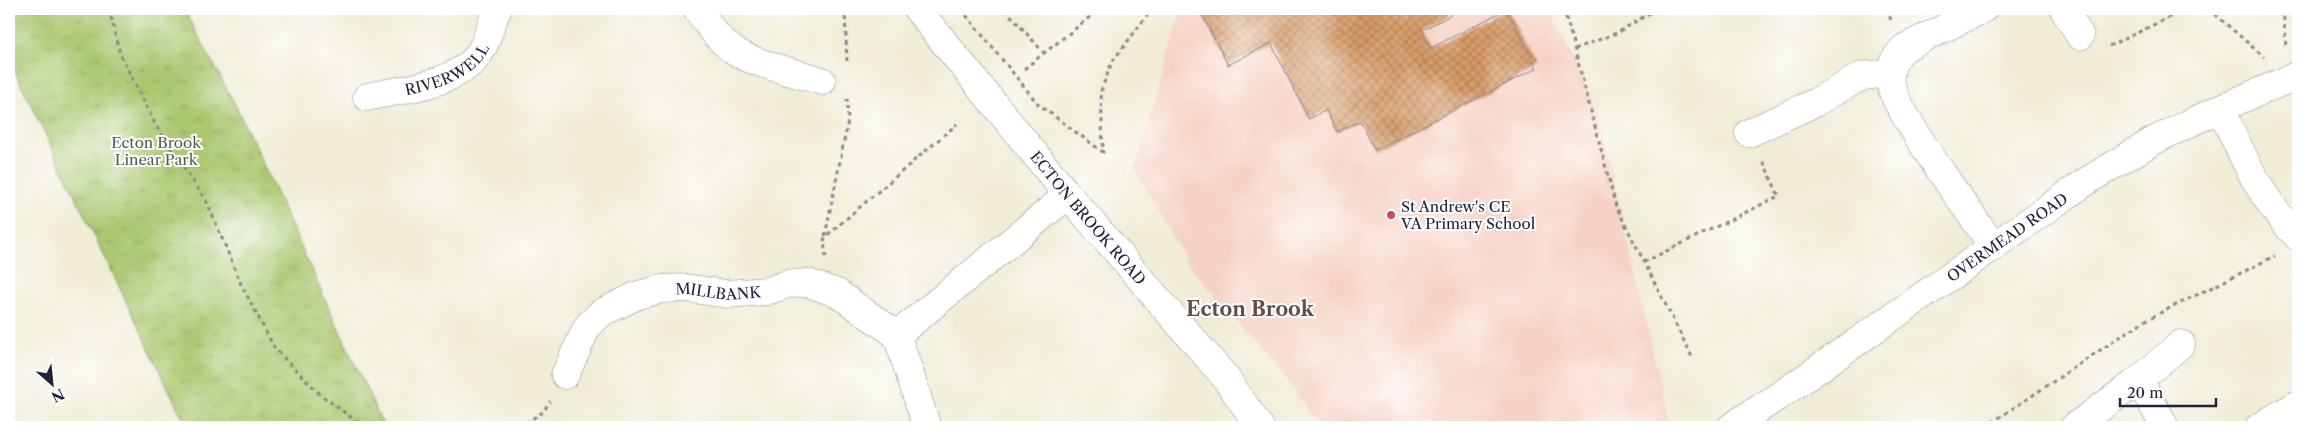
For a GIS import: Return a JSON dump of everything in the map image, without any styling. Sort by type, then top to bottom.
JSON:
[{"type":"street","name":"RIVERWELL","points":[[367,98],[428,84],[462,71],[474,61],[482,48],[498,9]]},
{"type":"street","points":[[697,9],[717,36],[732,50],[748,58],[822,81]]},
{"type":"street","name":"ECTON BROOK ROAD","points":[[917,9],[1068,195],[1225,377],[1260,427]]},
{"type":"street","points":[[1983,9],[1904,48],[1897,55],[1890,73],[1890,82],[1899,104],[1935,164],[1994,247]]},
{"type":"street","points":[[2064,9],[2080,36]]},
{"type":"street","points":[[1749,133],[1816,102],[1862,76],[1890,73]]},
{"type":"street","name":"OVERMEAD ROAD","points":[[1731,427],[2088,181],[2155,140],[2221,108],[2294,77]]},
{"type":"street","points":[[2221,108],[2247,167],[2278,218],[2290,245]]},
{"type":"street","points":[[928,427],[897,335],[1068,195]]},
{"type":"street","name":"MILLBANK","points":[[565,375],[587,328],[601,313],[638,295],[662,289],[686,288],[735,293],[766,291],[788,284],[808,283],[837,293],[897,335]]},
{"type":"street","points":[[2074,427],[2139,380],[2181,344]]},
{"type":"street","points":[[2139,380],[2165,427]]},
{"type":"street","points":[[2259,427],[2298,404]]},
{"type":"path","points":[[109,9],[120,54],[156,126],[207,202],[241,284],[275,349],[320,395],[364,427]]},
{"type":"path","points":[[845,9],[847,65]]},
{"type":"path","points":[[961,9],[1039,105],[1103,152],[1101,91],[1112,62],[1152,9]]},
{"type":"path","points":[[1005,9],[1044,53]]},
{"type":"path","points":[[1024,69],[1100,9]]},
{"type":"path","points":[[1564,9],[1616,206],[1693,359]]},
{"type":"path","points":[[1575,49],[1619,32],[1656,9]]},
{"type":"path","points":[[2080,36],[2096,52],[2187,9]]},
{"type":"path","points":[[2210,9],[2294,77]]},
{"type":"path","points":[[2283,9],[2294,77]]},
{"type":"path","points":[[837,293],[824,249],[848,121],[847,90]]},
{"type":"path","points":[[825,237],[957,124]]},
{"type":"path","points":[[1644,262],[1780,196],[1749,133]]},
{"type":"path","points":[[1985,427],[2144,321],[2290,245]]},
{"type":"path","points":[[519,427],[543,412],[565,375]]},
{"type":"shaded area","name":"St Andrew's CE VA Primary School","points":[[1182,9],[1550,9],[1597,110],[1670,425],[1666,427],[1319,427],[1291,386],[1186,261],[1135,169]]},
{"type":"green space","name":"Ecton Brook Linear Park","points":[[9,9],[184,9],[237,108],[384,427],[187,427],[9,59]]},
{"type":"building","points":[[1199,9],[1448,9],[1451,15],[1422,30],[1431,48],[1507,9],[1537,68],[1375,150],[1360,121],[1337,132],[1326,110],[1309,119],[1271,43],[1228,65]]},
{"type":"place","name":"St Andrew's CE VA Primary School","points":[[1391,215]]},
{"type":"district","name":"Ecton Brook","points":[[1250,309]]}]
